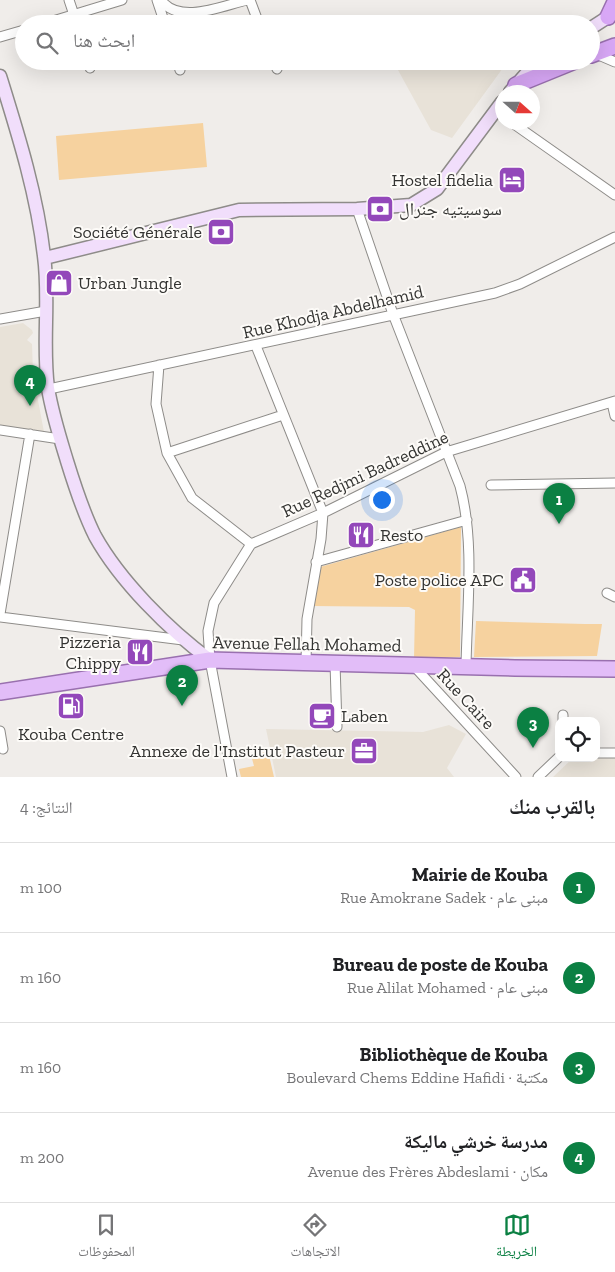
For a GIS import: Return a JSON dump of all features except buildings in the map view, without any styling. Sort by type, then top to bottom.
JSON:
[{"type":"highway","points":[[613,13],[615,2]]},
{"type":"highway","points":[[600,51],[615,46]]},
{"type":"highway","points":[[522,85],[555,70]]},
{"type":"main road","points":[[600,22],[613,13]]},
{"type":"main road","points":[[516,85],[529,70]]},
{"type":"main road","points":[[0,76],[37,208],[44,258],[46,311],[44,341],[49,389],[60,439],[81,504],[96,537],[147,604],[182,640],[210,660]]},
{"type":"main road","points":[[44,258],[239,210],[357,209],[411,205],[437,189],[495,116]]},
{"type":"main road","name":"Avenue Fellah Mohamed","points":[[0,692],[210,660],[615,669]]},
{"type":"street","points":[[69,0],[74,14]]},
{"type":"street","points":[[71,15],[122,0]]},
{"type":"street","points":[[157,0],[162,15]]},
{"type":"street","points":[[161,0],[166,7],[190,13],[248,0],[255,15]]},
{"type":"street","points":[[0,37],[15,33]]},
{"type":"street","points":[[600,57],[615,62]]},
{"type":"street","points":[[523,130],[615,195]]},
{"type":"street","points":[[357,209],[393,314],[460,486],[467,520],[466,666]]},
{"type":"street","name":"Rue Khodja Abdelhamid","points":[[49,389],[256,346],[393,314],[495,293],[520,284],[615,237]]},
{"type":"street","points":[[0,318],[46,311]]},
{"type":"street","points":[[256,346],[323,513],[307,619],[306,663]]},
{"type":"street","points":[[159,365],[156,404],[167,453],[192,498],[251,544],[214,604],[208,631],[210,660],[232,777]]},
{"type":"street","points":[[613,402],[615,416]]},
{"type":"street","name":"Rue Redjmi Badreddine","points":[[251,544],[323,513],[446,452],[613,402]]},
{"type":"street","points":[[167,453],[283,415]]},
{"type":"street","points":[[0,430],[60,439]]},
{"type":"street","points":[[30,434],[0,616],[182,640]]},
{"type":"street","points":[[491,485],[615,483]]},
{"type":"street","points":[[316,562],[467,520]]},
{"type":"street","points":[[335,664],[337,727]]},
{"type":"street","name":"Rue Caire","points":[[413,665],[516,777]]},
{"type":"street","points":[[0,731],[3,749]]},
{"type":"street","points":[[600,753],[615,753]]},
{"type":"street","points":[[538,777],[555,761]]},
{"type":"shaded area","points":[[398,70],[501,70],[452,138],[431,130]]},
{"type":"shaded area","points":[[203,123],[207,167],[59,180],[56,136]]},
{"type":"shaded area","points":[[23,323],[33,333],[27,340],[32,344],[33,374],[44,432],[0,427],[0,327]]},
{"type":"shaded area","points":[[461,527],[460,657],[414,659],[415,610],[409,607],[311,606],[320,567]]},
{"type":"shaded area","points":[[476,621],[602,624],[597,656],[474,657]]},
{"type":"shaded area","name":"Annexe de l'Institut Pasteur","points":[[449,725],[466,734],[447,768],[454,777],[276,777],[266,729],[423,732]]},
{"type":"shaded area","points":[[268,751],[274,777],[241,777],[239,769],[254,766],[251,755]]},
{"type":"shaded area","points":[[600,757],[615,757],[615,777],[553,777],[569,762],[600,762]]},
{"type":"place","name":"Hostel fidelia","points":[[512,180]]},
{"type":"place","name":"سوسيتيه جنرال","points":[[380,209]]},
{"type":"place","name":"Société Générale","points":[[221,232]]},
{"type":"place","name":"Urban Jungle","points":[[59,283]]},
{"type":"place","name":"مدرسة خرشي ماليكة","points":[[30,406]]},
{"type":"place","name":"Mairie de Kouba","points":[[559,524]]},
{"type":"place","name":"Resto","points":[[361,535]]},
{"type":"place","name":"Poste police APC","points":[[523,580]]},
{"type":"place","name":"Pizzeria Chippy","points":[[140,652]]},
{"type":"place","name":"Kouba Centre","points":[[71,706]]},
{"type":"place","name":"Bureau de poste de Kouba","points":[[182,706]]},
{"type":"place","name":"Laben","points":[[322,716]]},
{"type":"place","name":"Bibliothèque de Kouba","points":[[533,748]]},
{"type":"place","name":"Annexe de l'Institut Pasteur","points":[[364,751]]}]
